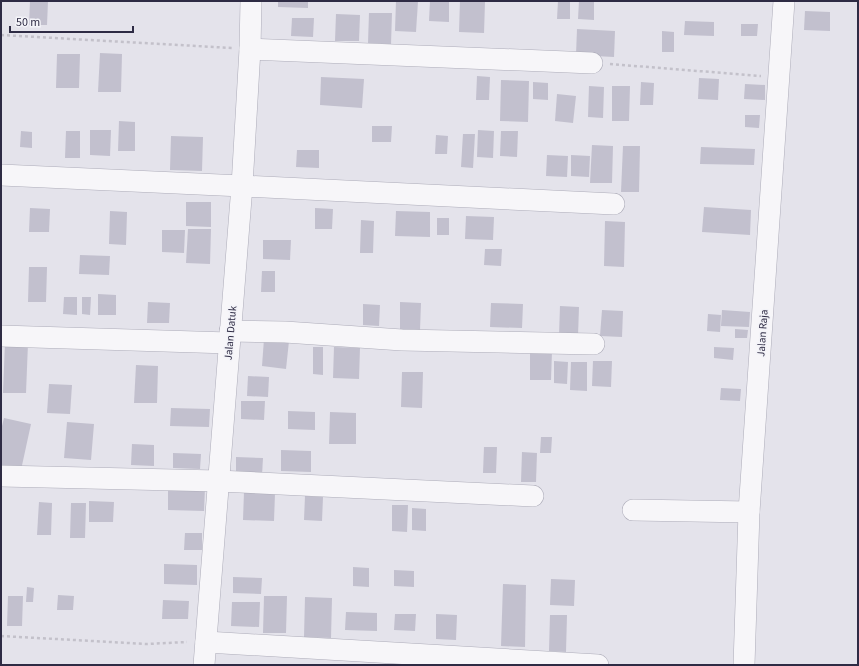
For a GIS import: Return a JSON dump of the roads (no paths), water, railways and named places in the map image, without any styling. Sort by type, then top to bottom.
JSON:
[{"type":"street","name":"Jalan Datuk","points":[[204,665],[242,186],[250,49],[251,1]]},
{"type":"street","name":"Jalan Raja","points":[[744,665],[743,512],[784,1]]},
{"type":"street","points":[[250,49],[592,63]]},
{"type":"street","points":[[1,176],[614,204]]},
{"type":"street","points":[[1,336],[230,337],[285,332],[402,340],[594,344]]},
{"type":"street","points":[[1,476],[218,481],[533,496]]},
{"type":"street","points":[[634,510],[743,512]]},
{"type":"street","points":[[206,642],[598,665]]}]
